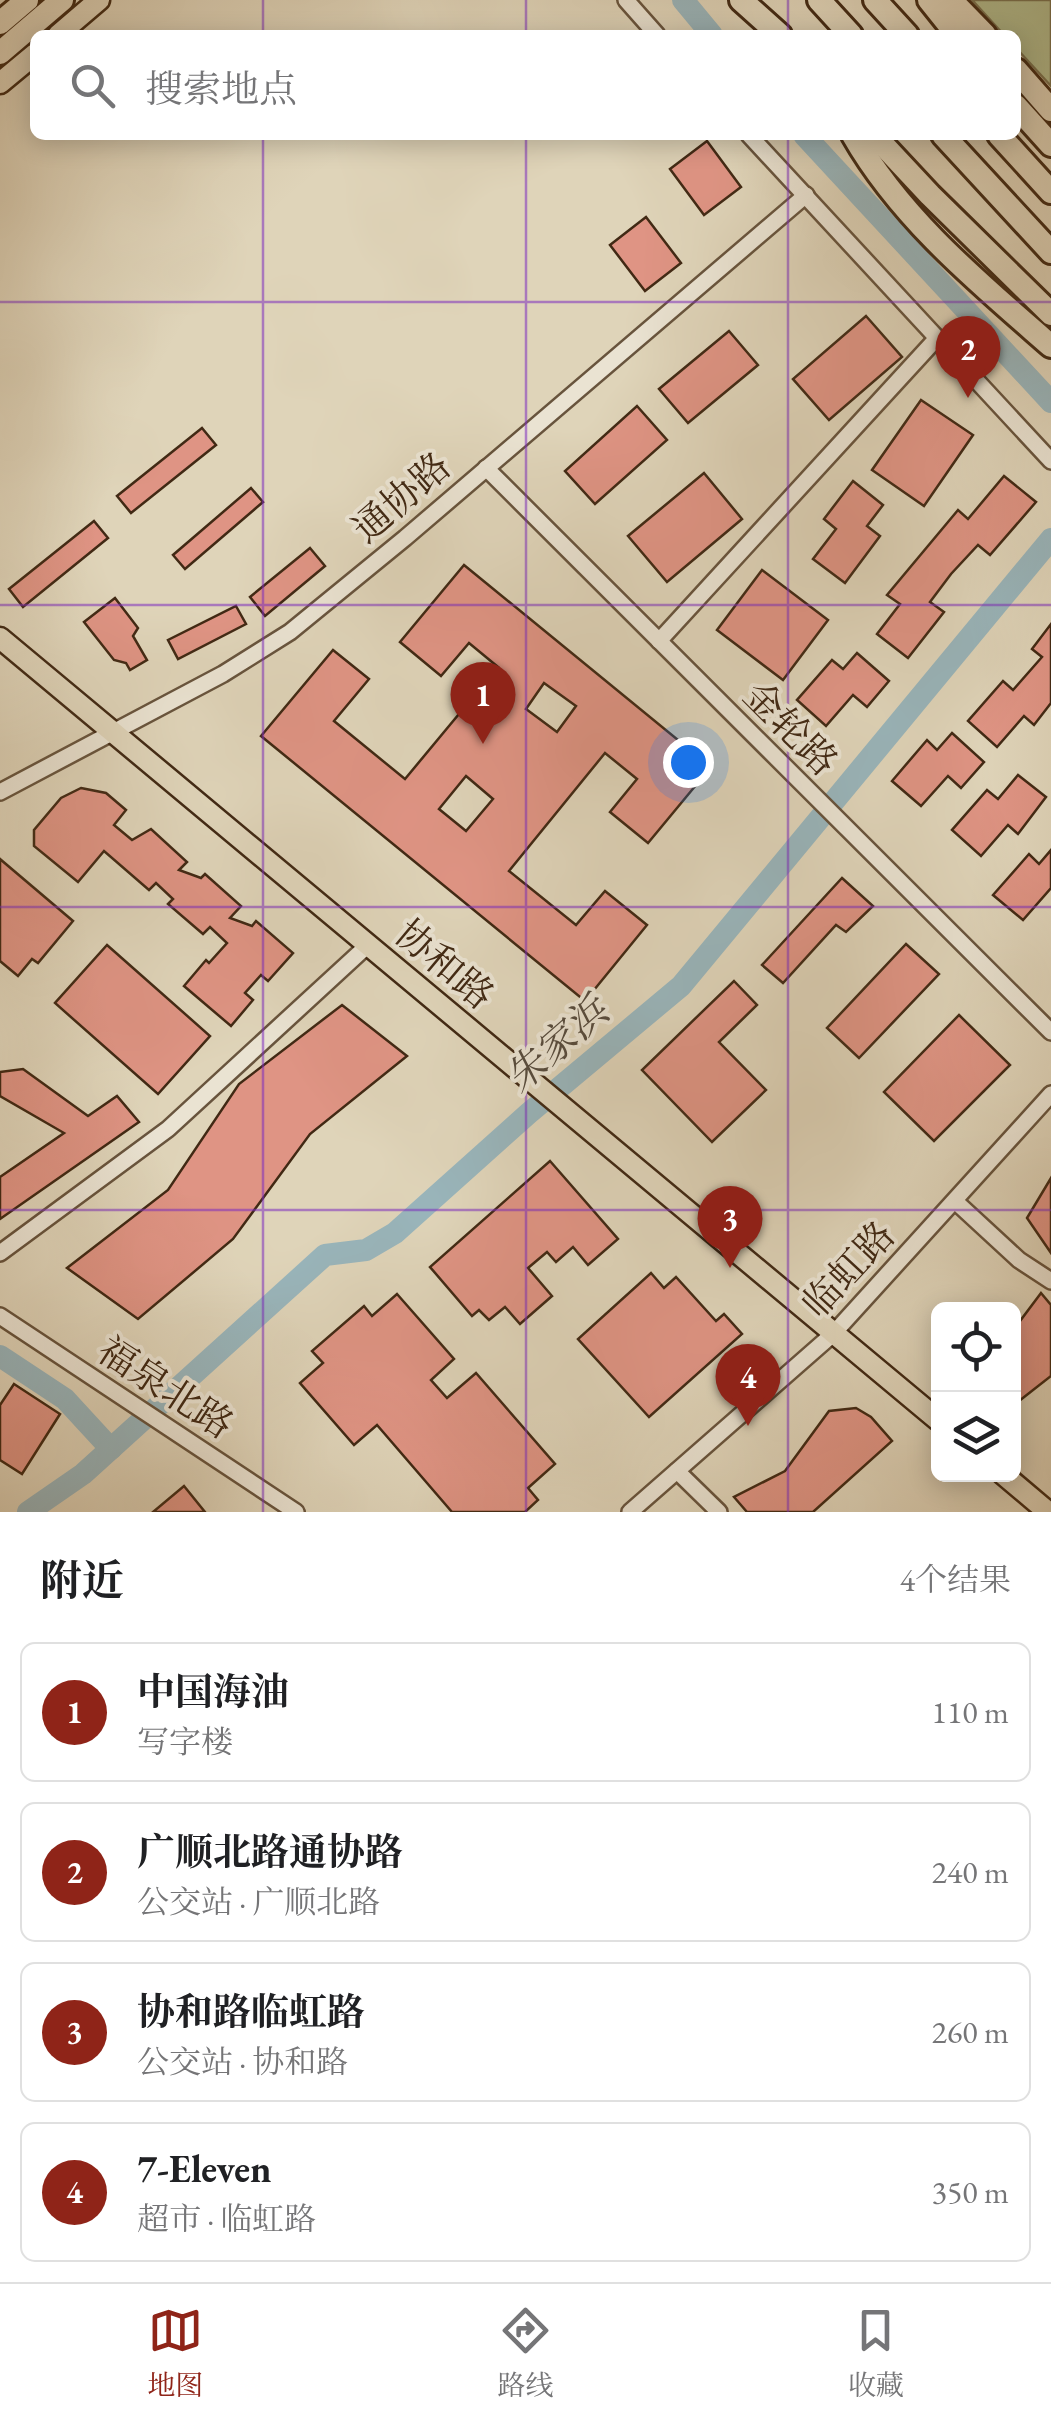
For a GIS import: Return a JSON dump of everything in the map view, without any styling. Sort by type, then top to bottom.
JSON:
[{"type":"highway","points":[[0,23],[26,0]]},
{"type":"highway","points":[[0,53],[62,0]]},
{"type":"highway","points":[[742,0],[775,30]]},
{"type":"highway","points":[[762,0],[787,30]]},
{"type":"highway","points":[[819,0],[846,30]]},
{"type":"highway","points":[[875,0],[902,30]]},
{"type":"highway","points":[[929,0],[953,30]]},
{"type":"highway","points":[[951,0],[980,30]]},
{"type":"highway","points":[[1021,76],[1051,110]]},
{"type":"highway","points":[[1021,112],[1051,145]]},
{"type":"highway","points":[[856,140],[882,180],[927,231],[1051,346]]},
{"type":"highway","points":[[879,140],[983,250],[1051,314]]},
{"type":"highway","points":[[948,140],[1051,252]]},
{"type":"highway","points":[[1004,140],[1051,192]]},
{"type":"main road","points":[[64,30],[99,0]]},
{"type":"main road","points":[[0,83],[30,58]]},
{"type":"main road","name":"协和路","points":[[0,638],[931,1414]]},
{"type":"main road","points":[[1012,1482],[1048,1512]]},
{"type":"street","points":[[626,0],[653,30]]},
{"type":"street","points":[[754,140],[1051,461]]},
{"type":"street","name":"通协路","points":[[0,792],[223,674],[290,632],[806,195]]},
{"type":"street","points":[[659,641],[938,338]]},
{"type":"street","name":"金轮路","points":[[486,468],[1051,1032]]},
{"type":"street","points":[[0,1253],[168,1129],[368,945]]},
{"type":"street","name":"临虹路","points":[[630,1512],[833,1334],[1051,1094]]},
{"type":"street","points":[[955,1201],[1019,1260],[1051,1281]]},
{"type":"street","name":"福泉北路","points":[[0,1316],[296,1512]]},
{"type":"street","points":[[677,1471],[719,1512]]},
{"type":"green space","points":[[972,0],[1051,0],[1051,86],[1021,53],[1021,30],[999,30]]},
{"type":"building","points":[[707,141],[741,187],[704,215],[670,169]]},
{"type":"building","points":[[646,217],[681,263],[645,291],[610,245]]},
{"type":"building","points":[[866,316],[902,357],[829,420],[793,379]]},
{"type":"building","points":[[729,331],[758,365],[688,423],[659,389]]},
{"type":"building","points":[[921,400],[973,435],[924,506],[872,470]]},
{"type":"building","points":[[637,406],[667,440],[595,504],[565,471]]},
{"type":"building","points":[[202,428],[216,445],[131,513],[117,496]]},
{"type":"building","points":[[704,473],[742,519],[667,582],[628,536]]},
{"type":"building","points":[[1004,476],[1036,502],[990,555],[978,545],[951,574],[930,602],[944,612],[908,658],[877,634],[900,604],[887,595],[958,510],[968,519]]},
{"type":"building","points":[[853,481],[883,505],[867,526],[880,536],[845,583],[813,559],[836,529],[824,519]]},
{"type":"building","points":[[251,488],[263,502],[185,569],[173,555]]},
{"type":"building","points":[[94,521],[108,538],[23,607],[9,589]]},
{"type":"building","points":[[310,548],[325,566],[265,616],[250,597]]},
{"type":"building","points":[[464,565],[711,767],[648,843],[610,812],[637,779],[605,753],[509,871],[576,925],[605,891],[647,925],[585,1001],[261,736],[333,650],[369,679],[334,721],[405,779],[498,667],[469,643],[441,676],[400,642]],"holes":[[[544,683],[576,706],[557,732],[526,709]],[[466,776],[493,799],[466,831],[439,809]]]},
{"type":"building","points":[[762,570],[828,620],[783,680],[717,630]]},
{"type":"building","points":[[115,598],[138,628],[133,636],[147,660],[130,670],[126,663],[114,660],[84,622]]},
{"type":"building","points":[[236,606],[246,624],[178,659],[168,640]]},
{"type":"building","points":[[1051,624],[1051,703],[1034,725],[1024,716],[997,747],[968,721],[1003,681],[1013,690],[1042,657],[1032,649]]},
{"type":"building","points":[[857,653],[889,681],[867,707],[853,695],[826,726],[797,700],[832,660],[843,669]]},
{"type":"building","points":[[952,733],[984,762],[961,788],[948,776],[921,806],[892,781],[927,740],[937,750]]},
{"type":"building","points":[[1018,775],[1046,797],[1018,834],[1008,825],[981,856],[952,830],[987,790],[998,799]]},
{"type":"building","points":[[81,788],[106,793],[126,810],[114,825],[132,840],[151,829],[187,862],[179,870],[201,878],[205,874],[241,906],[230,918],[252,926],[256,921],[293,953],[268,981],[261,975],[245,993],[253,1000],[231,1026],[184,986],[227,943],[210,927],[203,934],[168,904],[173,899],[156,883],[149,890],[104,851],[78,882],[34,846],[34,830],[61,798]]},
{"type":"building","points":[[1051,850],[1051,888],[1023,920],[993,895],[1029,854],[1039,864]]},
{"type":"building","points":[[0,859],[73,921],[38,963],[32,959],[18,976],[0,961]]},
{"type":"building","points":[[842,878],[873,906],[846,932],[836,925],[783,983],[762,965]]},
{"type":"building","points":[[906,944],[939,974],[859,1058],[827,1028]]},
{"type":"building","points":[[107,945],[210,1036],[158,1094],[55,1003]]},
{"type":"building","points":[[734,981],[757,1005],[719,1042],[766,1090],[712,1142],[642,1070]]},
{"type":"building","points":[[342,1005],[407,1056],[310,1134],[233,1239],[138,1319],[67,1268],[168,1190],[239,1084]]},
{"type":"building","points":[[959,1015],[1010,1065],[934,1141],[884,1092]]},
{"type":"building","points":[[23,1069],[88,1116],[117,1096],[139,1122],[0,1219],[0,1177],[64,1133],[0,1096],[0,1072]]},
{"type":"building","points":[[550,1161],[618,1239],[588,1265],[573,1247],[556,1262],[547,1252],[528,1268],[552,1296],[520,1324],[505,1307],[489,1320],[479,1310],[472,1316],[430,1267]]},
{"type":"building","points":[[1051,1178],[1051,1253],[1027,1218]]},
{"type":"building","points":[[651,1273],[664,1288],[676,1277],[716,1321],[724,1314],[742,1334],[649,1417],[578,1339]]},
{"type":"building","points":[[1041,1293],[1051,1305],[1051,1376],[1021,1400],[1021,1392],[1021,1320]]},
{"type":"building","points":[[397,1294],[454,1359],[431,1380],[447,1398],[476,1373],[555,1464],[528,1488],[538,1500],[525,1512],[452,1512],[377,1425],[354,1445],[300,1383],[323,1363],[312,1351],[364,1306],[372,1316]]},
{"type":"building","points":[[14,1384],[60,1414],[22,1474],[0,1460],[0,1405]]},
{"type":"building","points":[[856,1408],[871,1417],[892,1441],[813,1512],[747,1512],[734,1497],[785,1471],[829,1411]]},
{"type":"building","points":[[184,1486],[205,1512],[153,1512]]},
{"type":"waterway","points":[[683,0],[708,30]]},
{"type":"waterway","points":[[809,140],[1051,402]]},
{"type":"waterway","name":"朱家浜","points":[[28,1512],[83,1474],[325,1255],[366,1250],[395,1233],[529,1113],[681,986],[1051,539]]},
{"type":"waterway","points":[[0,1356],[65,1399],[111,1449]]},
{"type":"place","name":"广顺北路通协路","points":[[968,398]]},
{"type":"place","name":"中国海油","points":[[483,744]]},
{"type":"place","name":"协和路临虹路","points":[[730,1268]]},
{"type":"place","name":"7-Eleven","points":[[748,1426]]}]
